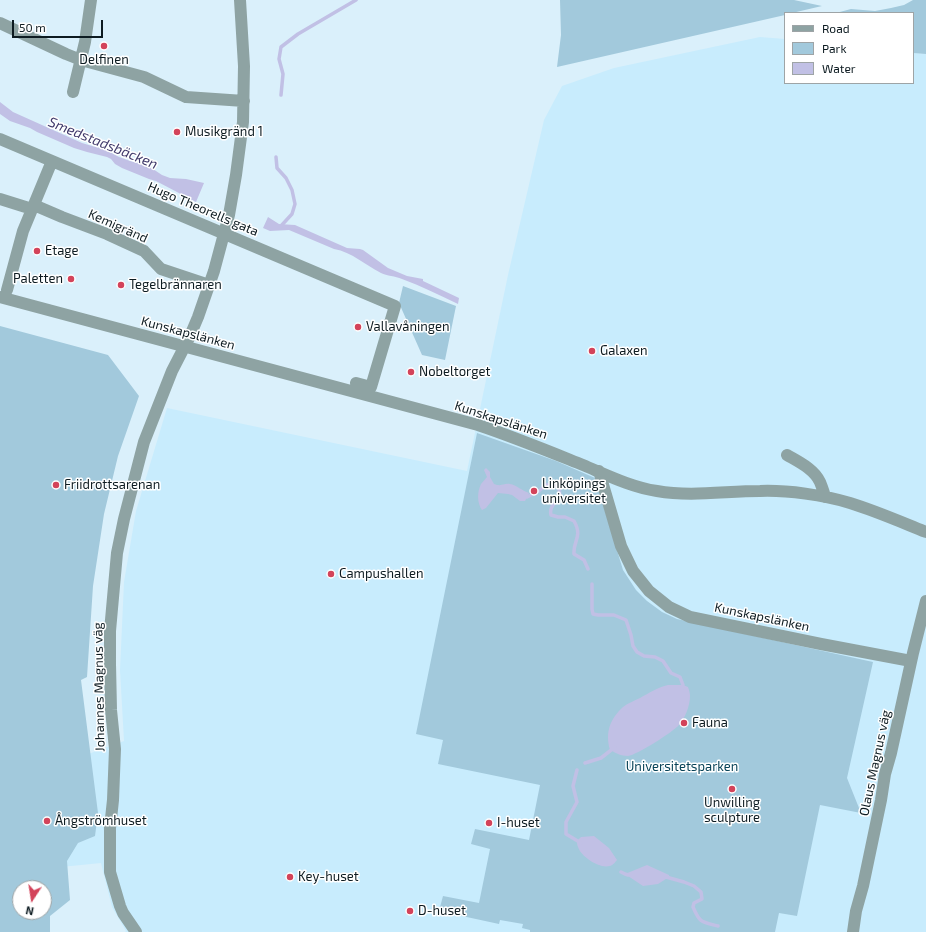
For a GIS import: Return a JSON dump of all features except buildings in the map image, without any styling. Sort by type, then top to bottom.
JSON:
[{"type":"street","points":[[73,92],[85,42],[91,0]]},
{"type":"street","name":"Johannes Magnus väg","points":[[136,932],[120,906],[110,872],[110,828],[113,800],[115,749],[111,710],[110,630],[117,553],[124,519],[144,442],[172,371],[194,328],[214,271],[224,234],[240,153],[243,122],[244,66],[240,0]]},
{"type":"street","points":[[0,23],[80,60],[144,77],[186,97],[244,101]]},
{"type":"street","name":"Hugo Theorells gata","points":[[0,139],[395,306],[371,387],[356,383]]},
{"type":"street","points":[[4,294],[23,231],[52,161]]},
{"type":"street","name":"Kemigränd","points":[[0,199],[33,207],[107,234],[144,252],[161,270],[209,285]]},
{"type":"street","name":"Kunskapslänken","points":[[4,294],[256,366],[478,425],[537,446],[599,471],[621,546],[633,571],[649,591],[669,607],[690,617],[911,661]]},
{"type":"street","points":[[787,455],[814,473],[820,481],[825,497]]},
{"type":"street","points":[[599,471],[627,483],[657,491],[695,494],[760,490],[825,497],[848,502],[926,532]]},
{"type":"street","name":"Olaus Magnus väg","points":[[853,932],[856,911],[863,886],[881,800],[885,774],[926,601]]},
{"type":"shaded area","name":"Linköpings universitet","points":[[760,37],[784,39],[784,84],[914,84],[914,53],[926,54],[926,932],[125,932],[126,931],[112,907],[101,863],[29,869],[0,775],[25,777],[124,741],[120,670],[124,582],[136,511],[167,408],[467,471],[508,275],[544,120],[562,86],[614,68]]},
{"type":"green space","points":[[560,0],[794,0],[822,6],[796,12],[784,12],[784,15],[557,67],[561,35]]},
{"type":"green space","points":[[913,0],[926,0],[926,54],[914,53],[914,12],[840,12],[851,9],[875,11],[904,5]]},
{"type":"green space","points":[[403,286],[456,306],[445,360],[422,355],[399,303]]},
{"type":"green space","name":"Friidrottsarenan","points":[[0,326],[108,355],[139,396],[118,456],[104,514],[93,586],[87,677],[81,680],[98,813],[95,836],[78,843],[67,861],[70,900],[52,914],[52,880],[12,880],[12,920],[50,920],[50,932],[0,932]]},
{"type":"green space","name":"Universitetsparken","points":[[477,433],[556,461],[595,478],[623,570],[636,590],[647,601],[662,612],[677,619],[873,662],[847,778],[861,813],[820,805],[797,916],[779,913],[775,932],[530,932],[530,930],[522,928],[523,924],[500,920],[499,924],[439,911],[443,896],[479,903],[490,849],[471,844],[475,829],[529,840],[540,785],[438,764],[443,740],[416,734]]},
{"type":"water","points":[[0,102],[13,112],[82,143],[104,149],[130,161],[147,165],[162,175],[170,178],[186,179],[204,183],[196,202],[156,181],[122,168],[107,157],[74,148],[30,128],[10,121],[0,114]]},
{"type":"water","points":[[268,217],[279,224],[295,225],[347,248],[363,250],[388,268],[407,276],[423,279],[423,281],[459,298],[458,304],[409,282],[381,273],[347,253],[289,230],[270,231],[263,228]]},
{"type":"water","points":[[486,468],[490,472],[490,477],[494,484],[510,484],[529,493],[525,501],[520,501],[512,495],[498,493],[486,508],[482,510],[478,501],[478,494],[481,484],[487,477],[484,470]]},
{"type":"water","points":[[668,685],[683,685],[688,687],[689,690],[690,700],[688,708],[679,725],[655,743],[633,755],[623,755],[610,750],[608,732],[615,716],[623,707],[657,689]]},
{"type":"water","points":[[594,836],[609,848],[617,860],[613,865],[598,865],[587,859],[580,851],[577,846],[577,841],[581,837]]},
{"type":"water","points":[[647,865],[669,875],[669,877],[658,884],[643,886],[625,874]]},
{"type":"waterway","points":[[281,95],[283,74],[279,59],[281,47],[298,34],[356,0]]},
{"type":"waterway","points":[[276,157],[277,168],[286,178],[292,190],[295,204],[292,214],[280,227]]},
{"type":"waterway","points":[[527,497],[539,491],[546,485],[554,484],[559,488],[560,496],[552,507],[551,515],[565,517],[574,521],[578,531],[574,554],[584,560],[588,569]]},
{"type":"waterway","points":[[592,584],[593,614],[614,615],[626,620],[633,646],[637,652],[644,656],[655,657],[663,661],[671,673],[680,677],[683,685],[682,688]]},
{"type":"waterway","points":[[585,763],[601,758],[615,747]]},
{"type":"waterway","points":[[577,770],[573,786],[577,802],[566,822],[566,834],[581,843]]},
{"type":"waterway","points":[[621,872],[628,875]]},
{"type":"waterway","points":[[666,877],[694,886],[701,892],[702,899],[694,903],[693,907],[695,912],[702,921],[718,926]]},
{"type":"place","name":"Delfinen","points":[[104,46]]},
{"type":"place","name":"Musikgränd 1","points":[[177,132]]},
{"type":"place","name":"Etage","points":[[37,251]]},
{"type":"place","name":"Paletten","points":[[71,279]]},
{"type":"place","name":"Tegelbrännaren","points":[[121,285]]},
{"type":"place","name":"Vallavåningen","points":[[358,327]]},
{"type":"place","name":"Galaxen","points":[[592,351]]},
{"type":"place","name":"Nobeltorget","points":[[411,372]]},
{"type":"place","name":"Friidrottsarenan","points":[[56,485]]},
{"type":"place","name":"Linköpings universitet","points":[[534,491]]},
{"type":"place","name":"Campushallen","points":[[331,574]]},
{"type":"place","name":"Fauna","points":[[684,723]]},
{"type":"place","name":"Unwilling sculpture","points":[[732,789]]},
{"type":"place","name":"Ångströmhuset","points":[[47,821]]},
{"type":"place","name":"I-huset","points":[[489,823]]},
{"type":"place","name":"Key-huset","points":[[290,877]]},
{"type":"place","name":"D-huset","points":[[410,911]]},
{"type":"water label","name":"Smedstadsbäcken","points":[[103,143]]}]
